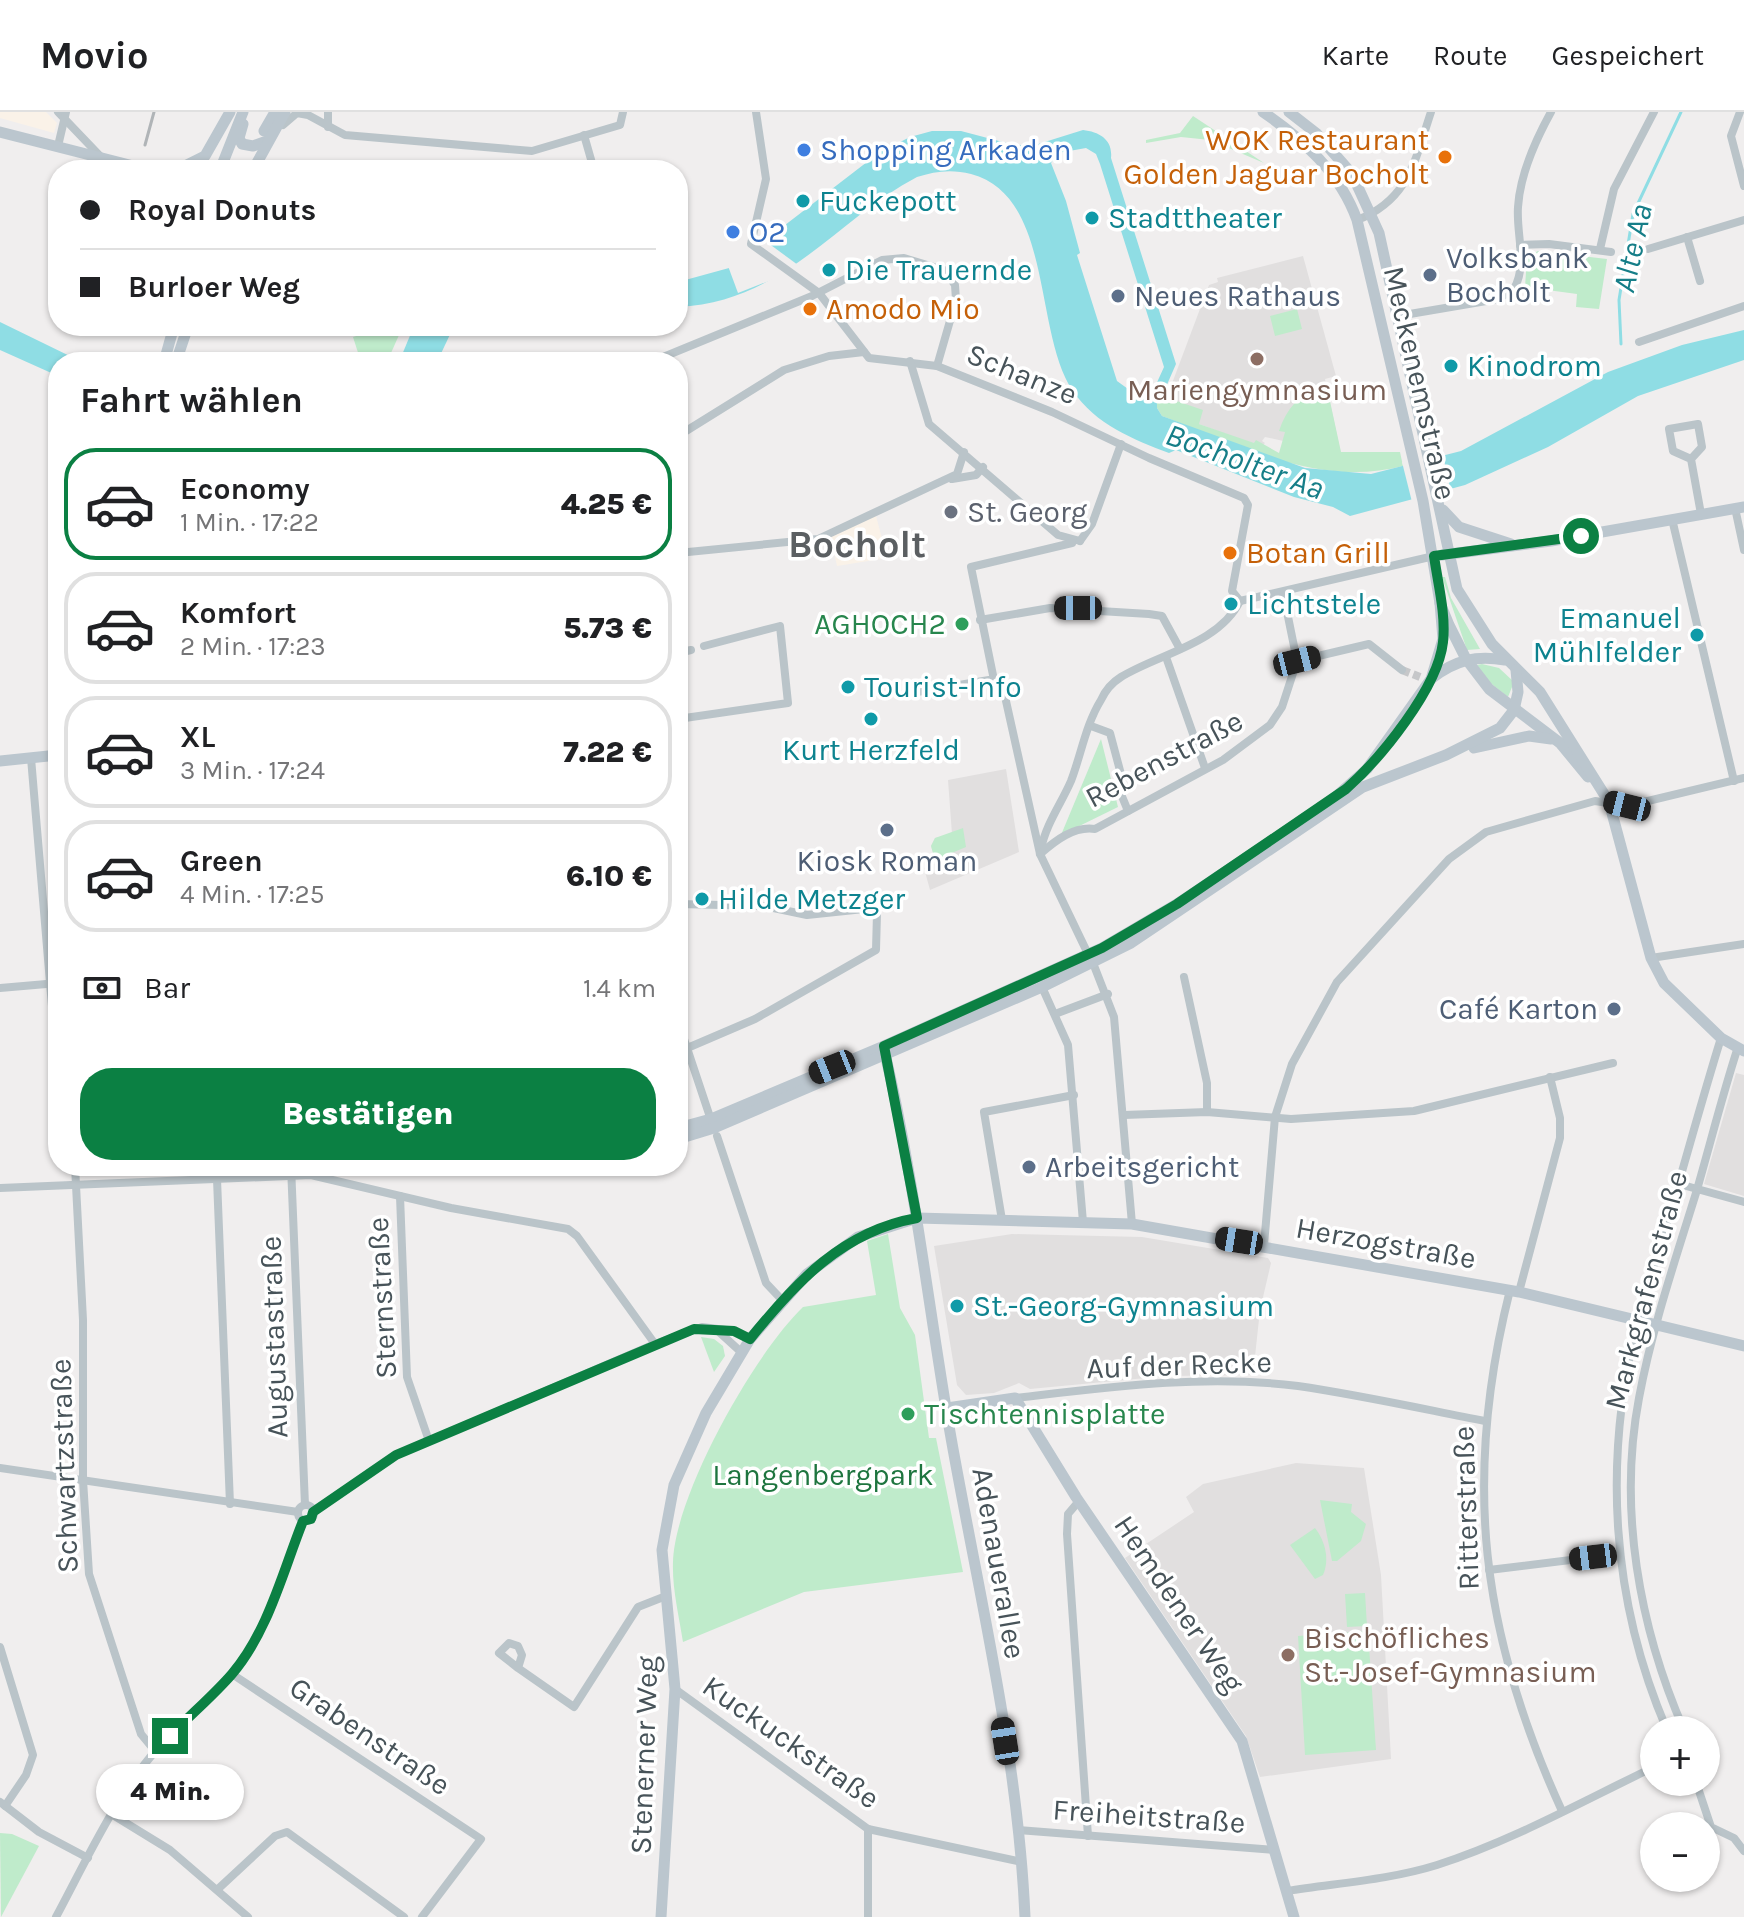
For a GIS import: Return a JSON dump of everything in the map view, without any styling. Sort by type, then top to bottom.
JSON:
[{"type":"main road","points":[[197,160],[205,156],[230,112]]},
{"type":"main road","points":[[245,112],[240,141],[247,146],[265,141],[285,112]]},
{"type":"main road","points":[[224,160],[245,112]]},
{"type":"main road","points":[[257,160],[275,112]]},
{"type":"main road","name":"Meckenemstraße","points":[[1263,112],[1291,131],[1321,160],[1344,190],[1357,220],[1423,501],[1440,603]]},
{"type":"main road","name":"Meckenemstraße","points":[[1289,112],[1316,133],[1341,160],[1372,215],[1398,316],[1449,554],[1464,604],[1506,660],[1540,692],[1609,802]]},
{"type":"main road","points":[[0,132],[112,160]]},
{"type":"main road","points":[[1438,498],[1449,520],[1459,527],[1517,546]]},
{"type":"main road","points":[[1434,556],[1517,546],[1739,507]]},
{"type":"main road","points":[[1440,603],[1466,659],[1489,689],[1560,743],[1609,802],[1651,958],[1664,983],[1678,1000],[1721,1038],[1741,1049]]},
{"type":"main road","points":[[884,1050],[1042,987],[1177,904],[1332,800],[1358,779],[1381,750],[1427,680],[1443,639],[1440,603]]},
{"type":"main road","points":[[1427,680],[1466,659],[1506,660]]},
{"type":"main road","points":[[1446,755],[1500,728],[1514,710],[1518,692],[1516,670]]},
{"type":"main road","points":[[688,1136],[714,1128],[1159,926],[1363,787],[1402,769],[1446,755],[1529,736],[1560,743]]},
{"type":"main road","points":[[1381,750],[1386,763],[1402,769]]},
{"type":"main road","points":[[0,761],[48,756]]},
{"type":"main road","name":"Adenauerallee","points":[[884,1050],[917,1218],[1018,1830],[1025,1917]]},
{"type":"main road","points":[[688,1128],[714,1128]]},
{"type":"main road","name":"Herzogstraße","points":[[917,1218],[1132,1224],[1515,1291],[1744,1346]]},
{"type":"main road","name":"Stenerner Weg","points":[[661,1917],[675,1689],[662,1550],[674,1485],[706,1413],[741,1352],[782,1300],[842,1247],[875,1229],[917,1218]]},
{"type":"main road","points":[[947,1408],[1015,1398]]},
{"type":"main road","name":"Hemdener Weg","points":[[1015,1398],[1079,1501],[1242,1741],[1294,1917]]},
{"type":"street","points":[[317,112],[328,127]]},
{"type":"street","points":[[328,112],[328,127]]},
{"type":"street","points":[[265,141],[297,113],[356,136],[532,151],[620,125],[624,119],[623,112]]},
{"type":"street","points":[[688,430],[784,370],[829,356],[864,352],[836,311],[819,293],[755,247],[750,240],[766,179],[756,112]]},
{"type":"street","points":[[1357,220],[1372,215],[1399,193],[1431,112]]},
{"type":"street","points":[[1398,316],[1507,295],[1519,275],[1520,192],[1539,135],[1551,112]]},
{"type":"street","points":[[1600,249],[1614,189],[1654,112]]},
{"type":"street","points":[[1740,112],[1731,136],[1744,186]]},
{"type":"street","points":[[58,146],[63,114]]},
{"type":"street","points":[[63,114],[101,157]]},
{"type":"street","points":[[584,135],[591,160]]},
{"type":"street","points":[[1648,249],[1744,220]]},
{"type":"street","points":[[1687,237],[1700,281]]},
{"type":"street","points":[[1520,245],[1611,252]]},
{"type":"street","points":[[676,352],[819,293],[882,260],[904,258],[944,270],[955,285],[956,300],[937,366]]},
{"type":"street","points":[[1639,342],[1744,306]]},
{"type":"street","name":"Schanze","points":[[864,352],[877,361],[910,361],[937,366],[1052,412],[1234,493],[1248,505],[1232,591],[1240,601]]},
{"type":"street","points":[[910,361],[925,419],[1058,535],[1080,541]]},
{"type":"street","points":[[1698,424],[1702,447],[1691,459],[1673,451],[1669,429],[1698,424]]},
{"type":"street","points":[[1121,444],[1092,524],[1080,541],[974,563],[970,577],[1040,854],[1108,994],[1117,1039],[1132,1224]]},
{"type":"street","points":[[688,552],[818,539],[957,474],[964,452]]},
{"type":"street","points":[[1691,459],[1701,514]]},
{"type":"street","points":[[944,481],[976,475],[983,467]]},
{"type":"street","points":[[1739,507],[1744,550]]},
{"type":"street","points":[[1264,1245],[1275,1117],[1292,1064],[1337,982],[1449,859],[1486,832],[1595,801],[1627,806],[1739,780],[1672,519]]},
{"type":"street","points":[[1040,854],[1044,834],[1070,783],[1103,695],[1120,677],[1180,649],[1221,622],[1240,601],[1434,556]]},
{"type":"street","name":"Rebenstraße","points":[[1040,854],[1083,827],[1095,829],[1233,754],[1270,725],[1282,707],[1297,661],[1283,592]]},
{"type":"street","points":[[980,620],[1050,608],[1162,616],[1180,649]]},
{"type":"street","points":[[688,718],[788,703],[780,626],[704,646]]},
{"type":"street","points":[[1297,661],[1369,644],[1402,670]]},
{"type":"street","points":[[1166,657],[1205,768]]},
{"type":"street","points":[[911,693],[998,681]]},
{"type":"street","points":[[1091,726],[1110,733],[1122,778],[1121,794],[1128,811]]},
{"type":"street","points":[[31,758],[48,931]]},
{"type":"street","points":[[688,904],[764,906],[807,915],[864,909],[877,913],[876,950],[755,1019],[688,1049]]},
{"type":"street","points":[[1651,958],[1744,944]]},
{"type":"street","points":[[1184,977],[1207,1083],[1207,1112]]},
{"type":"street","points":[[0,988],[48,983]]},
{"type":"street","points":[[1042,987],[1068,1045],[1083,1222]]},
{"type":"street","points":[[1055,1014],[1108,994]]},
{"type":"street","name":"Markgrafenstraße","points":[[1662,1716],[1640,1655],[1619,1554],[1615,1489],[1619,1423],[1637,1321],[1721,1038]]},
{"type":"street","name":"Markgrafenstraße","points":[[1679,1716],[1656,1652],[1635,1553],[1632,1451],[1638,1400],[1656,1326],[1741,1049]]},
{"type":"street","points":[[688,1063],[714,1128],[766,1283],[782,1300]]},
{"type":"street","points":[[1124,1115],[1207,1112],[1326,1118],[1414,1111],[1613,1063]]},
{"type":"street","name":"Ritterstraße","points":[[1550,1077],[1560,1118],[1560,1138],[1515,1291],[1485,1421],[1483,1480],[1489,1570],[1499,1640],[1531,1743],[1562,1811]]},
{"type":"street","points":[[1002,1220],[984,1112],[1074,1095]]},
{"type":"street","name":"Markgrafenstraße","points":[[1692,1138],[1710,1142]]},
{"type":"street","name":"Schwartzstraße","points":[[77,1176],[83,1480],[89,1574],[141,1734],[155,1751]]},
{"type":"street","points":[[0,1188],[291,1176],[326,1178],[568,1229],[577,1236],[655,1344]]},
{"type":"street","name":"Augustastraße","points":[[291,1176],[302,1508]]},
{"type":"street","points":[[217,1179],[230,1504]]},
{"type":"street","points":[[1679,1184],[1744,1202]]},
{"type":"street","name":"Sternstraße","points":[[400,1196],[407,1377],[429,1441]]},
{"type":"street","points":[[303,1521],[311,1519],[313,1512],[382,1463],[655,1344],[694,1329],[714,1328],[750,1339]]},
{"type":"street","points":[[714,1328],[741,1352]]},
{"type":"street","name":"Auf der Recke","points":[[1015,1398],[1185,1382],[1255,1383],[1297,1386],[1485,1421]]},
{"type":"street","points":[[0,1468],[230,1504],[302,1508],[313,1512]]},
{"type":"street","points":[[1079,1501],[1068,1514],[1067,1534],[1088,1836]]},
{"type":"street","points":[[57,1916],[113,1815],[155,1751],[232,1674],[264,1620],[303,1521],[302,1508]]},
{"type":"street","points":[[1489,1570],[1619,1554]]},
{"type":"street","name":"Stenerner Weg","points":[[518,1668],[574,1707],[638,1607],[666,1596]]},
{"type":"street","points":[[0,1647],[33,1755],[26,1775],[2,1804],[39,1832],[88,1858]]},
{"type":"street","name":"Grabenstraße","points":[[232,1674],[481,1839],[422,1917]]},
{"type":"street","name":"Kuckuckstraße","points":[[675,1689],[868,1829],[1022,1862]]},
{"type":"street","points":[[1287,1891],[1402,1874],[1436,1865],[1640,1774]]},
{"type":"street","points":[[1701,1796],[1711,1827],[1734,1838],[1744,1851]]},
{"type":"street","points":[[113,1815],[170,1850],[248,1917]]},
{"type":"street","points":[[868,1829],[868,1917]]},
{"type":"street","name":"Freiheitstraße","points":[[1018,1830],[1275,1850]]},
{"type":"street","points":[[218,1889],[275,1836],[287,1832],[404,1917]]},
{"type":"shaded area","points":[[0,112],[46,112],[57,123],[54,133],[0,118]]},
{"type":"shaded area","name":"Mariengymnasium","points":[[1303,256],[1336,376],[1325,379],[1341,454],[1265,437],[1261,447],[1199,424],[1165,402],[1209,285],[1218,282],[1217,278]]},
{"type":"shaded area","points":[[875,512],[887,558],[837,566],[830,534]]},
{"type":"shaded area","points":[[1006,769],[1019,852],[930,890],[924,868],[936,863],[931,846],[935,838],[952,834],[948,780]]},
{"type":"shaded area","points":[[1736,1073],[1744,1075],[1744,1196],[1704,1184]]},
{"type":"shaded area","points":[[1012,1234],[1142,1237],[1268,1258],[1271,1263],[1260,1310],[1253,1375],[1167,1376],[1030,1389],[1019,1383],[994,1393],[966,1395],[957,1385],[934,1246]]},
{"type":"shaded area","name":"Bischöfliches St.-Josef-Gymnasium","points":[[1296,1463],[1364,1468],[1381,1575],[1391,1759],[1260,1777],[1246,1736],[1125,1558],[1194,1512],[1186,1497],[1203,1484]]},
{"type":"green space","points":[[1193,116],[1264,163],[1210,140],[1181,137],[1146,143],[1146,140],[1180,133]]},
{"type":"green space","points":[[1538,251],[1607,259],[1599,309],[1576,307],[1577,294],[1525,287],[1527,257]]},
{"type":"green space","points":[[1297,309],[1302,329],[1275,336],[1270,316]]},
{"type":"green space","points":[[399,336],[391,352],[358,352],[353,337]]},
{"type":"green space","points":[[1321,384],[1323,393],[1328,392],[1341,452],[1400,452],[1403,466],[1341,472],[1280,460],[1162,416],[1157,408],[1157,397],[1162,396],[1203,410],[1199,424],[1254,443],[1256,440],[1279,453],[1285,432],[1279,431],[1290,409],[1300,397]]},
{"type":"green space","points":[[1442,577],[1445,577],[1451,598],[1480,649],[1467,650]]},
{"type":"green space","points":[[1477,665],[1499,668],[1514,682],[1508,697],[1489,682]]},
{"type":"green space","points":[[1101,739],[1118,807],[1061,835]]},
{"type":"green space","points":[[963,828],[966,847],[935,860],[931,846],[935,838]]},
{"type":"green space","name":"Langenbergpark","points":[[888,1234],[900,1308],[915,1335],[929,1438],[936,1438],[963,1572],[804,1592],[683,1642],[673,1572],[677,1533],[687,1500],[720,1427],[762,1357],[803,1307],[876,1295],[867,1241]]},
{"type":"green space","points":[[701,1337],[714,1339],[723,1346],[725,1356],[714,1372]]},
{"type":"green space","points":[[1320,1500],[1352,1504],[1351,1512],[1366,1524],[1361,1541],[1337,1561],[1332,1561]]},
{"type":"green space","points":[[1315,1528],[1324,1544],[1326,1557],[1323,1575],[1315,1579],[1290,1545]]},
{"type":"green space","points":[[1365,1593],[1367,1626],[1347,1627],[1345,1594]]},
{"type":"green space","points":[[1368,1631],[1376,1750],[1305,1755],[1298,1636]]},
{"type":"green space","points":[[0,1833],[12,1834],[39,1846],[1,1917]]},
{"type":"water","name":"Bocholter Aa","points":[[1083,130],[1100,135],[1108,142],[1176,364],[1162,396],[1157,397],[1157,408],[1162,416],[1305,468],[1371,474],[1461,451],[1608,372],[1682,345],[1744,330],[1744,360],[1638,396],[1548,447],[1465,485],[1350,516],[1176,450],[1169,453],[1156,448],[1116,430],[1092,413],[1073,391],[1061,366],[1029,237],[1016,209],[998,187],[971,174],[944,171],[917,177],[887,195],[778,275],[748,291],[715,302],[688,306],[688,279],[729,268],[880,152],[910,137],[932,131],[961,131],[1014,145],[1035,145]],"holes":[[[1086,148],[1096,154],[1164,367],[1154,389],[1135,394],[1117,381],[1077,255],[1080,253],[1066,201],[1051,163],[1058,153]]]},
{"type":"water","points":[[0,322],[62,352],[48,352],[48,372],[0,350]]},
{"type":"water","points":[[410,336],[449,336],[442,352],[403,352]]},
{"type":"pier","points":[[764,240],[802,268],[738,293],[728,266]]},
{"type":"pier","points":[[1442,451],[1451,492],[1412,502],[1402,462]]},
{"type":"waterway","name":"Alte Aa","points":[[1621,344],[1619,300],[1633,214],[1681,112]]},
{"type":"tunnel","points":[[1402,670],[1420,677]]},
{"type":"railway","points":[[145,145],[154,112]]},
{"type":"place","name":"Shopping Arkaden","points":[[804,150]]},
{"type":"place","name":"WOK Restaurant Golden Jaguar Bocholt","points":[[1445,157]]},
{"type":"place","name":"Fuckepott","points":[[803,201]]},
{"type":"place","name":"Stadttheater","points":[[1092,218]]},
{"type":"place","name":"O2","points":[[733,232]]},
{"type":"place","name":"Die Trauernde","points":[[829,270]]},
{"type":"place","name":"Volksbank Bocholt","points":[[1430,275]]},
{"type":"place","name":"Neues Rathaus","points":[[1118,296]]},
{"type":"place","name":"Amodo Mio","points":[[810,309]]},
{"type":"place","name":"Mariengymnasium","points":[[1257,359]]},
{"type":"place","name":"Kinodrom","points":[[1451,366]]},
{"type":"place","name":"St. Georg","points":[[951,512]]},
{"type":"place","name":"Botan Grill","points":[[1230,553]]},
{"type":"place","name":"Lichtstele","points":[[1231,604]]},
{"type":"place","name":"AGHOCH2","points":[[962,624]]},
{"type":"place","name":"Emanuel Mühlfelder","points":[[1697,635]]},
{"type":"place","name":"Tourist-Info","points":[[848,687]]},
{"type":"place","name":"Kurt Herzfeld","points":[[871,719]]},
{"type":"place","name":"Kiosk Roman","points":[[887,830]]},
{"type":"place","name":"Hilde Metzger","points":[[702,899]]},
{"type":"place","name":"Café Karton","points":[[1614,1009]]},
{"type":"place","name":"Arbeitsgericht","points":[[1029,1167]]},
{"type":"place","name":"St.-Georg-Gymnasium","points":[[957,1306]]},
{"type":"place","name":"Tischtennisplatte","points":[[908,1414]]},
{"type":"place","name":"Bischöfliches St.-Josef-Gymnasium","points":[[1288,1655]]},
{"type":"district","name":"Bocholt","points":[[857,544]]},
{"type":"route","points":[[170,1736],[232,1674],[254,1641],[303,1521],[311,1519],[313,1512],[369,1472],[396,1455],[694,1329],[734,1331],[750,1339],[818,1264],[875,1229],[917,1218],[884,1046],[1102,948],[1177,904],[1332,800],[1358,779],[1414,707],[1431,679],[1439,658],[1444,624],[1434,556],[1581,536]]}]
